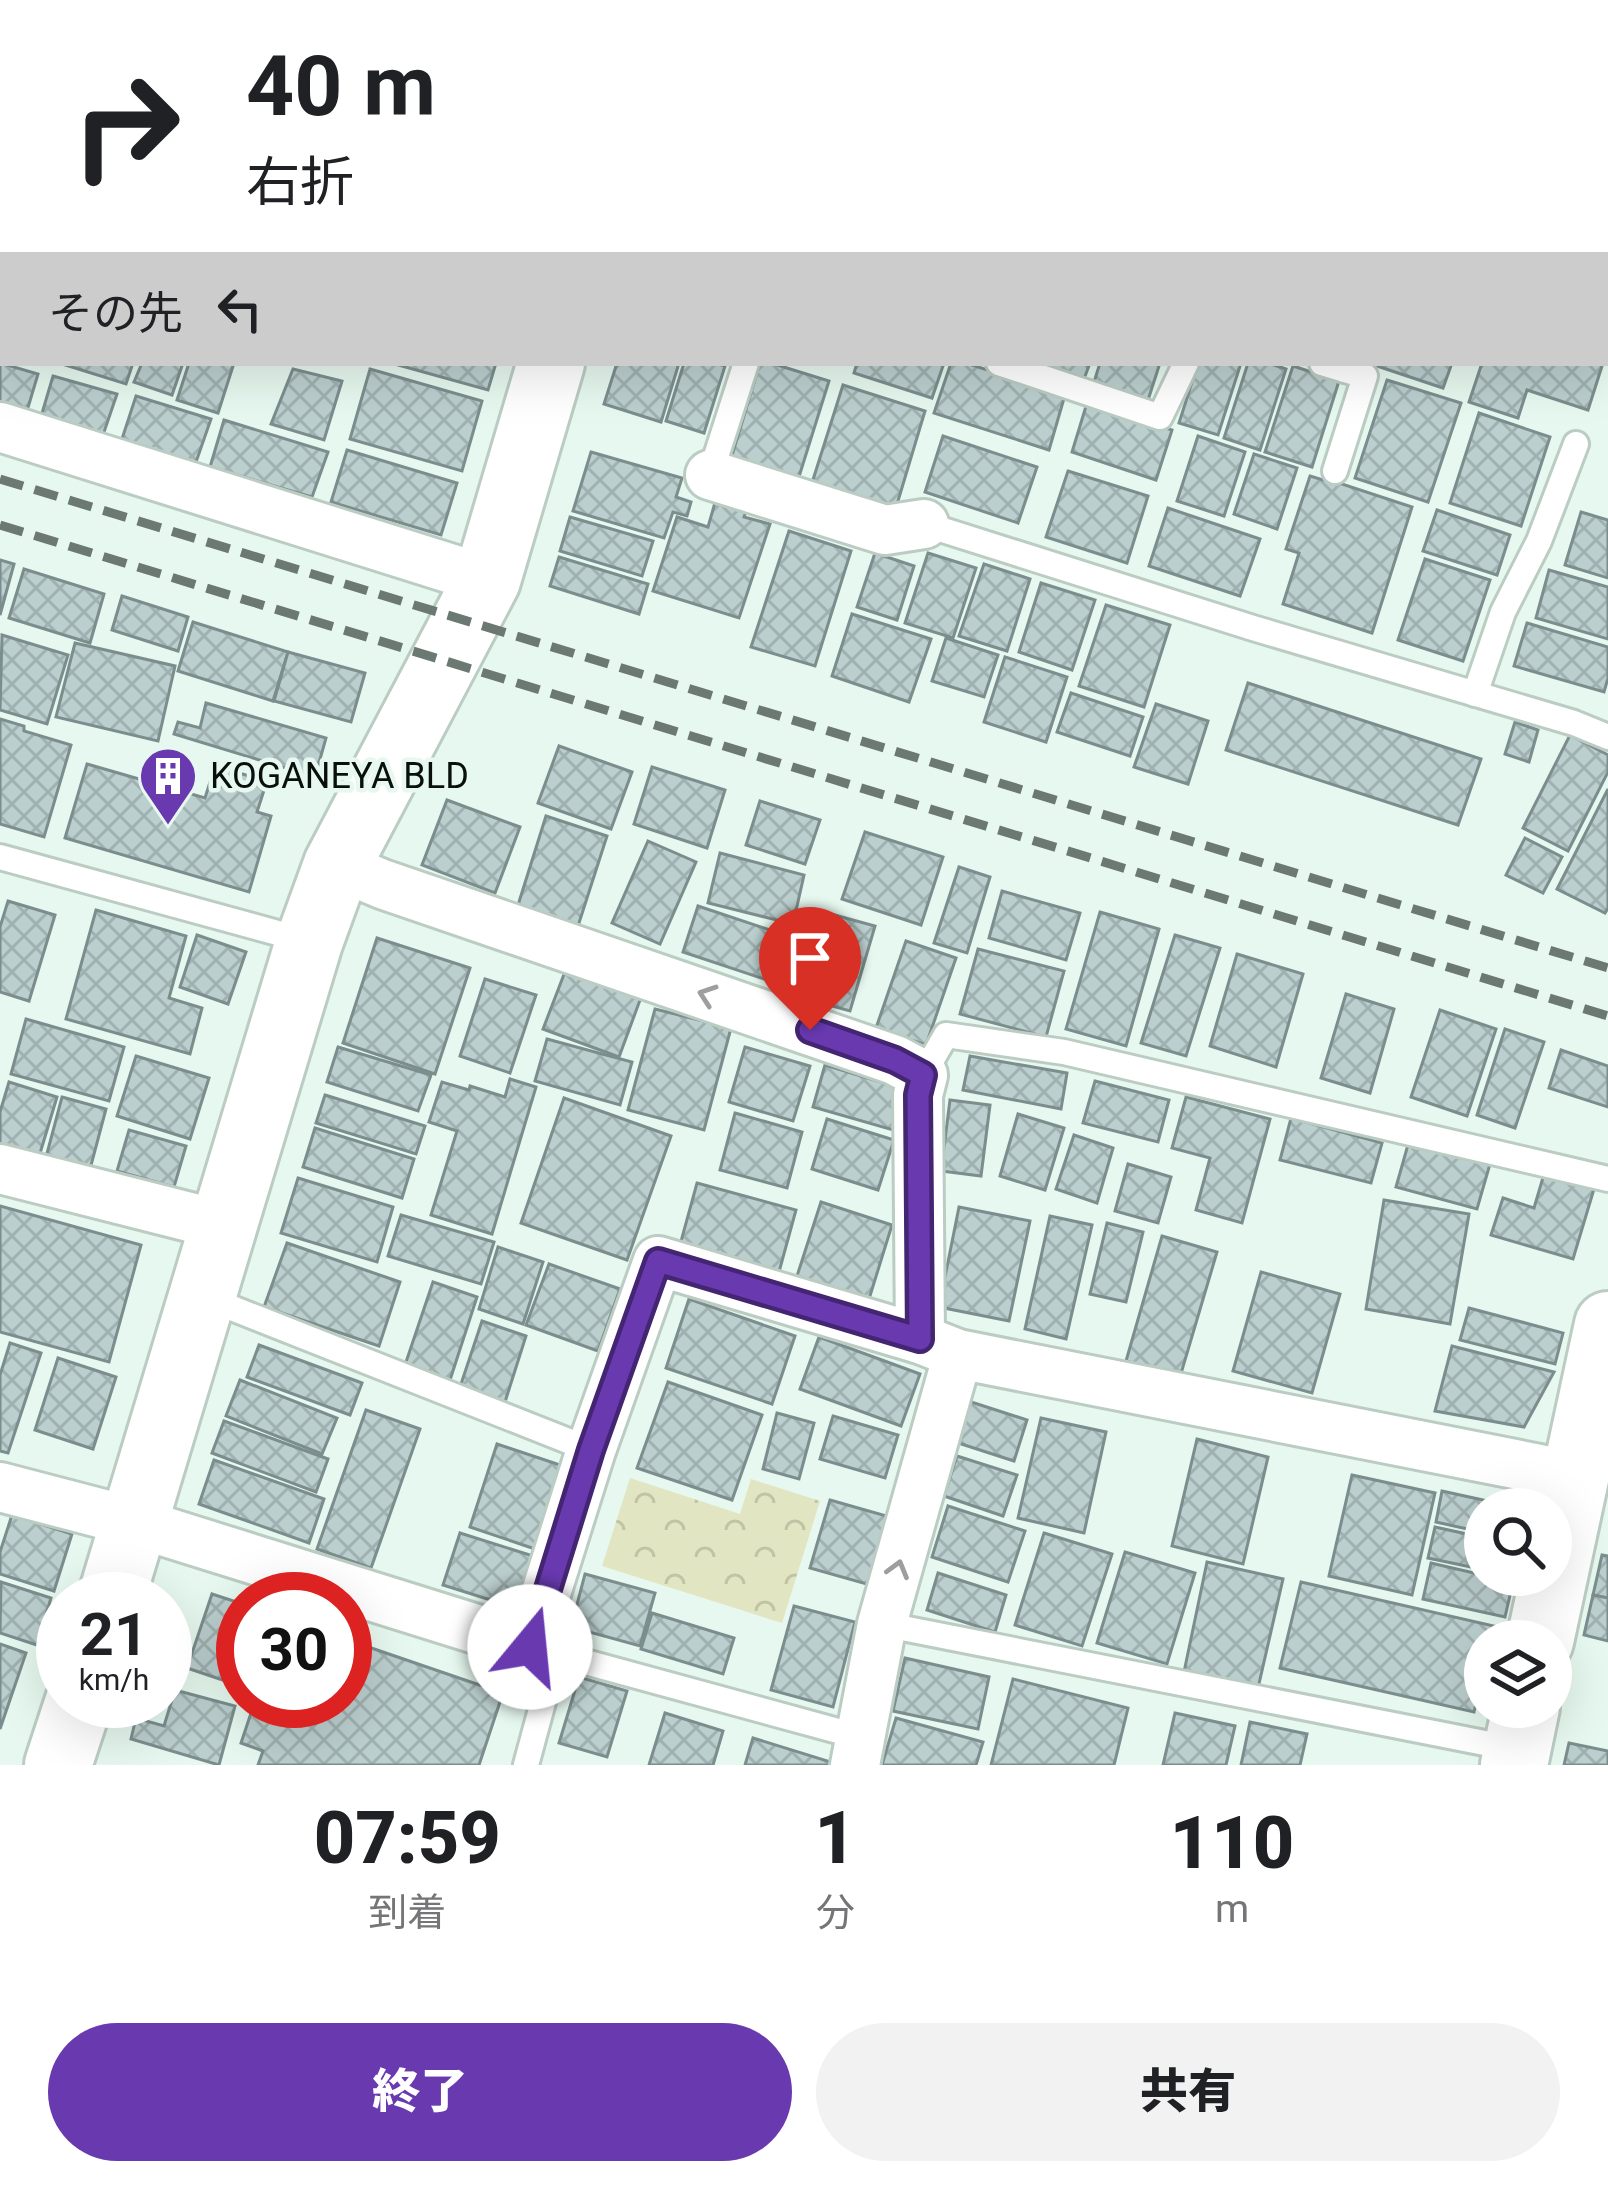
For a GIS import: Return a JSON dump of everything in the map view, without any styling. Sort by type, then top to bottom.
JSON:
[{"type":"street","points":[[119,1572],[309,942],[338,865],[487,580],[550,366]]},
{"type":"street","points":[[0,427],[487,580]]},
{"type":"street","points":[[710,476],[885,530],[924,524]]},
{"type":"street","points":[[338,865],[895,1060],[923,1075],[918,1095],[939,1346],[857,1751]]},
{"type":"street","points":[[0,1168],[225,1226]]},
{"type":"street","points":[[0,1487],[134,1522],[543,1651],[591,1450],[658,1261],[939,1346],[1583,1504]]},
{"type":"street","points":[[1547,1620],[1583,1504],[1608,1325]]},
{"type":"street","points":[[58,1765],[70,1728]]},
{"type":"lane","points":[[710,476],[745,366]]},
{"type":"lane","points":[[1008,366],[1160,417],[1185,366]]},
{"type":"lane","points":[[1335,471],[1365,376],[1338,366]]},
{"type":"lane","points":[[1475,694],[1503,612],[1539,541],[1576,445]]},
{"type":"lane","points":[[924,524],[1608,737]]},
{"type":"lane","points":[[0,856],[309,942]]},
{"type":"lane","points":[[923,1075],[946,1035],[1064,1052],[1608,1179]]},
{"type":"lane","points":[[204,1298],[591,1450]]},
{"type":"lane","points":[[882,1624],[1519,1740]]},
{"type":"lane","points":[[526,1765],[543,1651],[857,1751]]},
{"type":"green space","points":[[630,1478],[740,1514],[751,1479],[820,1501],[782,1623],[602,1566]]},
{"type":"building","points":[[0,366],[38,374],[27,411],[0,403]]},
{"type":"building","points":[[69,366],[132,366],[126,384]]},
{"type":"building","points":[[141,366],[182,366],[172,395],[134,382]]},
{"type":"building","points":[[188,366],[233,366],[218,413],[177,400]]},
{"type":"building","points":[[402,366],[495,366],[488,390]]},
{"type":"building","points":[[616,366],[678,366],[661,422],[604,404]]},
{"type":"building","points":[[683,366],[725,366],[704,433],[666,421]]},
{"type":"building","points":[[759,366],[781,366],[829,381],[797,483],[730,462]]},
{"type":"building","points":[[856,366],[943,366],[932,398],[854,373]]},
{"type":"building","points":[[950,366],[975,366],[1065,395],[1049,450],[934,413]]},
{"type":"building","points":[[1043,366],[1089,366],[1084,379]]},
{"type":"building","points":[[1099,366],[1159,366],[1148,400],[1094,382]]},
{"type":"building","points":[[1197,366],[1240,366],[1218,435],[1179,423]]},
{"type":"building","points":[[1247,366],[1286,369],[1260,450],[1224,438]]},
{"type":"building","points":[[1293,366],[1339,381],[1312,467],[1265,452]]},
{"type":"building","points":[[1377,366],[1451,366],[1443,388]]},
{"type":"building","points":[[1481,366],[1602,366],[1588,410],[1527,390],[1518,418],[1469,402]]},
{"type":"building","points":[[293,369],[342,381],[324,440],[271,424]]},
{"type":"building","points":[[370,369],[482,401],[462,471],[350,439]]},
{"type":"building","points":[[53,376],[117,394],[102,438],[40,420]]},
{"type":"building","points":[[1387,380],[1461,403],[1428,502],[1355,478]]},
{"type":"building","points":[[843,385],[925,411],[895,511],[811,486]]},
{"type":"building","points":[[136,396],[211,419],[195,465],[121,442]]},
{"type":"building","points":[[1087,403],[1172,430],[1156,480],[1072,452]]},
{"type":"building","points":[[1479,413],[1550,437],[1521,526],[1450,503]]},
{"type":"building","points":[[224,420],[328,452],[312,497],[210,467]]},
{"type":"building","points":[[943,436],[1037,467],[1018,523],[925,492]]},
{"type":"building","points":[[1198,436],[1245,452],[1224,516],[1177,501]]},
{"type":"building","points":[[347,450],[457,483],[441,535],[331,502]]},
{"type":"building","points":[[591,452],[682,478],[676,497],[691,502],[687,516],[673,512],[664,538],[573,511]]},
{"type":"building","points":[[1254,454],[1297,468],[1277,529],[1234,514]]},
{"type":"building","points":[[1068,471],[1148,496],[1127,563],[1046,537]]},
{"type":"building","points":[[1310,476],[1412,507],[1372,633],[1283,604],[1299,553],[1286,549]]},
{"type":"building","points":[[716,499],[747,509],[744,517],[770,524],[739,618],[653,591],[677,517],[708,527]]},
{"type":"building","points":[[1168,508],[1260,539],[1240,596],[1149,566]]},
{"type":"building","points":[[1437,510],[1510,535],[1497,575],[1423,551]]},
{"type":"building","points":[[1581,512],[1608,520],[1608,578],[1565,565]]},
{"type":"building","points":[[570,517],[653,541],[642,576],[560,551]]},
{"type":"building","points":[[789,531],[851,551],[815,666],[751,647]]},
{"type":"building","points":[[875,553],[914,566],[897,620],[857,607]]},
{"type":"building","points":[[928,553],[976,568],[953,638],[905,623]]},
{"type":"building","points":[[559,557],[648,584],[639,614],[550,586]]},
{"type":"building","points":[[1425,559],[1490,580],[1463,661],[1398,640]]},
{"type":"building","points":[[0,560],[14,564],[0,615]]},
{"type":"building","points":[[984,564],[1030,579],[1007,651],[959,636]]},
{"type":"building","points":[[24,569],[104,594],[90,643],[9,618]]},
{"type":"building","points":[[1549,570],[1608,587],[1608,639],[1536,618]]},
{"type":"building","points":[[1041,583],[1095,600],[1072,670],[1019,652]]},
{"type":"building","points":[[122,596],[188,617],[178,651],[112,630]]},
{"type":"building","points":[[1106,605],[1170,625],[1144,707],[1079,686]]},
{"type":"building","points":[[852,614],[931,639],[909,702],[832,676]]},
{"type":"building","points":[[193,622],[288,652],[273,701],[178,671]]},
{"type":"building","points":[[1527,623],[1608,647],[1604,692],[1514,666]]},
{"type":"building","points":[[2,635],[68,655],[47,724],[0,710]]},
{"type":"building","points":[[946,638],[998,655],[984,697],[932,681]]},
{"type":"building","points":[[75,643],[175,666],[158,741],[56,717]]},
{"type":"building","points":[[288,652],[365,673],[351,722],[274,701]]},
{"type":"building","points":[[1005,657],[1067,677],[1046,742],[984,722]]},
{"type":"building","points":[[1248,683],[1481,759],[1458,825],[1226,750]]},
{"type":"building","points":[[1071,693],[1143,717],[1130,756],[1057,732]]},
{"type":"building","points":[[206,703],[326,738],[315,777],[174,734],[178,722],[200,728]]},
{"type":"building","points":[[1156,704],[1208,721],[1188,784],[1134,767]]},
{"type":"building","points":[[0,719],[71,745],[44,837],[0,824]]},
{"type":"building","points":[[1515,722],[1538,730],[1529,762],[1505,754]]},
{"type":"building","points":[[1570,735],[1608,755],[1608,772],[1568,851],[1523,828]]},
{"type":"building","points":[[559,746],[632,772],[611,829],[538,803]]},
{"type":"building","name":"KOGANEYA BLD","points":[[87,764],[205,798],[215,766],[267,781],[257,812],[271,816],[249,892],[65,838]]},
{"type":"building","points":[[652,767],[725,790],[707,848],[634,824]]},
{"type":"building","points":[[1608,789],[1608,908],[1605,913],[1557,889]]},
{"type":"building","points":[[447,800],[520,827],[495,893],[422,865]]},
{"type":"building","points":[[760,801],[820,820],[805,864],[746,845]]},
{"type":"building","points":[[546,816],[607,836],[578,926],[518,905]]},
{"type":"building","points":[[865,832],[943,857],[921,925],[842,899]]},
{"type":"building","points":[[1525,838],[1562,857],[1543,893],[1506,875]]},
{"type":"building","points":[[648,841],[696,862],[660,944],[612,923]]},
{"type":"building","points":[[720,853],[804,875],[793,924],[708,903]]},
{"type":"building","points":[[959,867],[990,877],[967,953],[934,943]]},
{"type":"building","points":[[1002,891],[1080,913],[1066,960],[989,938]]},
{"type":"building","points":[[8,901],[55,915],[29,1001],[0,992],[0,927]]},
{"type":"building","points":[[698,906],[782,934],[767,980],[683,952]]},
{"type":"building","points":[[813,909],[875,926],[850,1011],[789,994]]},
{"type":"building","points":[[96,910],[186,936],[169,998],[202,1008],[190,1054],[66,1019]]},
{"type":"building","points":[[1100,912],[1159,929],[1126,1046],[1066,1029]]},
{"type":"building","points":[[197,935],[246,952],[228,1004],[180,987]]},
{"type":"building","points":[[1175,935],[1220,948],[1186,1056],[1141,1043]]},
{"type":"building","points":[[377,938],[470,968],[435,1074],[343,1043]]},
{"type":"building","points":[[906,941],[956,958],[926,1045],[876,1028]]},
{"type":"building","points":[[978,949],[1064,971],[1046,1037],[960,1014]]},
{"type":"building","points":[[1237,954],[1303,974],[1276,1067],[1210,1046]]},
{"type":"building","points":[[568,964],[643,992],[619,1057],[543,1029]]},
{"type":"building","points":[[485,979],[536,995],[510,1073],[460,1056]]},
{"type":"building","points":[[1346,994],[1394,1009],[1370,1093],[1321,1078]]},
{"type":"building","points":[[655,1009],[731,1028],[704,1130],[628,1110]]},
{"type":"building","points":[[1440,1010],[1496,1029],[1467,1116],[1411,1097]]},
{"type":"building","points":[[26,1019],[124,1047],[109,1101],[11,1074]]},
{"type":"building","points":[[1505,1029],[1544,1042],[1515,1128],[1477,1115]]},
{"type":"building","points":[[547,1039],[632,1062],[620,1105],[535,1081]]},
{"type":"building","points":[[338,1047],[431,1075],[418,1111],[327,1082]]},
{"type":"building","points":[[745,1047],[810,1066],[793,1121],[729,1102]]},
{"type":"building","points":[[1561,1050],[1608,1066],[1608,1107],[1549,1088]]},
{"type":"building","points":[[136,1056],[209,1078],[190,1139],[117,1116]]},
{"type":"building","points":[[970,1056],[1067,1073],[1061,1109],[963,1090]]},
{"type":"building","points":[[825,1065],[904,1089],[893,1130],[813,1107]]},
{"type":"building","points":[[510,1079],[536,1087],[492,1234],[431,1215],[457,1131],[429,1122],[442,1082],[505,1097]]},
{"type":"building","points":[[1095,1081],[1169,1100],[1158,1142],[1083,1123]]},
{"type":"building","points":[[9,1082],[57,1097],[38,1160],[0,1148],[0,1112]]},
{"type":"building","points":[[325,1095],[425,1126],[416,1154],[316,1123]]},
{"type":"building","points":[[62,1097],[106,1109],[89,1173],[45,1161]]},
{"type":"building","points":[[1186,1097],[1270,1119],[1242,1223],[1196,1210],[1210,1158],[1172,1148]]},
{"type":"building","points":[[564,1098],[671,1136],[627,1260],[521,1223]]},
{"type":"building","points":[[950,1100],[990,1105],[981,1176],[941,1171]]},
{"type":"building","points":[[735,1113],[802,1132],[787,1188],[720,1170]]},
{"type":"building","points":[[1018,1114],[1064,1128],[1045,1190],[1000,1176]]},
{"type":"building","points":[[1291,1118],[1382,1143],[1371,1183],[1280,1160]]},
{"type":"building","points":[[827,1119],[894,1140],[878,1190],[812,1169]]},
{"type":"building","points":[[315,1128],[414,1159],[402,1198],[303,1167]]},
{"type":"building","points":[[129,1130],[186,1146],[174,1187],[117,1171]]},
{"type":"building","points":[[1074,1135],[1113,1148],[1097,1203],[1056,1189]]},
{"type":"building","points":[[1409,1141],[1490,1164],[1477,1209],[1396,1187]]},
{"type":"building","points":[[1128,1164],[1171,1177],[1158,1223],[1115,1211]]},
{"type":"building","points":[[1544,1174],[1594,1189],[1573,1259],[1491,1235],[1503,1198],[1534,1208]]},
{"type":"building","points":[[298,1178],[393,1207],[377,1262],[281,1233]]},
{"type":"building","points":[[697,1183],[796,1210],[779,1272],[680,1245]]},
{"type":"building","points":[[1384,1200],[1469,1214],[1450,1324],[1366,1309]]},
{"type":"building","points":[[821,1202],[892,1225],[869,1299],[797,1276]]},
{"type":"building","points":[[0,1206],[141,1245],[109,1362],[0,1332]]},
{"type":"building","points":[[959,1207],[1030,1221],[1009,1321],[939,1307]]},
{"type":"building","points":[[401,1215],[494,1242],[481,1284],[388,1256]]},
{"type":"building","points":[[1050,1216],[1092,1225],[1066,1339],[1025,1329]]},
{"type":"building","points":[[1107,1223],[1143,1232],[1126,1302],[1090,1294]]},
{"type":"building","points":[[1162,1236],[1217,1252],[1180,1377],[1126,1361]]},
{"type":"building","points":[[287,1243],[400,1282],[379,1346],[264,1307]]},
{"type":"building","points":[[498,1247],[543,1262],[523,1324],[479,1309]]},
{"type":"building","points":[[549,1264],[620,1289],[598,1351],[526,1325]]},
{"type":"building","points":[[1261,1272],[1340,1294],[1312,1393],[1233,1371]]},
{"type":"building","points":[[433,1282],[477,1297],[450,1380],[405,1365]]},
{"type":"building","points":[[689,1299],[795,1336],[772,1404],[666,1368]]},
{"type":"building","points":[[1469,1308],[1563,1333],[1555,1364],[1460,1340]]},
{"type":"building","points":[[482,1321],[526,1336],[505,1402],[460,1387]]},
{"type":"building","points":[[819,1337],[920,1374],[901,1426],[800,1389]]},
{"type":"building","points":[[10,1343],[41,1353],[8,1453],[0,1451],[0,1375]]},
{"type":"building","points":[[259,1345],[362,1383],[350,1415],[247,1377]]},
{"type":"building","points":[[1452,1346],[1554,1372],[1524,1427],[1435,1411]]},
{"type":"building","points":[[58,1358],[116,1377],[93,1449],[35,1430]]},
{"type":"building","points":[[240,1380],[337,1418],[322,1454],[226,1416]]},
{"type":"building","points":[[668,1382],[762,1415],[732,1500],[637,1468]]},
{"type":"building","points":[[962,1399],[1027,1420],[1014,1461],[949,1440]]},
{"type":"building","points":[[366,1410],[420,1429],[371,1568],[317,1549]]},
{"type":"building","points":[[777,1413],[814,1423],[799,1479],[763,1469]]},
{"type":"building","points":[[833,1416],[898,1435],[885,1478],[820,1459]]},
{"type":"building","points":[[1041,1418],[1106,1432],[1084,1533],[1018,1518]]},
{"type":"building","points":[[224,1421],[328,1459],[316,1492],[212,1453]]},
{"type":"building","points":[[1197,1439],[1268,1457],[1243,1564],[1172,1546]]},
{"type":"building","points":[[497,1444],[566,1467],[538,1550],[470,1527]]},
{"type":"building","points":[[957,1456],[1017,1475],[1003,1516],[944,1496]]},
{"type":"building","points":[[214,1460],[324,1499],[309,1543],[199,1504]]},
{"type":"building","points":[[1352,1475],[1435,1493],[1412,1595],[1329,1576]]},
{"type":"building","points":[[1442,1491],[1464,1496],[1464,1528],[1436,1522]]},
{"type":"building","points":[[830,1500],[890,1517],[870,1585],[810,1568]]},
{"type":"building","points":[[948,1506],[1025,1531],[1008,1582],[932,1557]]},
{"type":"building","points":[[12,1515],[72,1534],[60,1572],[36,1572],[36,1585],[0,1574],[0,1552]]},
{"type":"building","points":[[1435,1527],[1464,1533],[1464,1566],[1428,1558]]},
{"type":"building","points":[[460,1533],[533,1556],[516,1608],[443,1585]]},
{"type":"building","points":[[1044,1533],[1112,1554],[1082,1646],[1015,1625]]},
{"type":"building","points":[[1125,1552],[1195,1573],[1167,1664],[1097,1643]]},
{"type":"building","points":[[1602,1555],[1608,1556],[1608,1598],[1593,1595]]},
{"type":"building","points":[[1207,1562],[1283,1579],[1258,1688],[1184,1672]]},
{"type":"building","points":[[1431,1563],[1464,1571],[1464,1596],[1510,1596],[1505,1617],[1423,1599]]},
{"type":"building","points":[[938,1573],[1006,1595],[995,1632],[927,1610]]},
{"type":"building","points":[[585,1574],[655,1593],[640,1646],[571,1627]]},
{"type":"building","points":[[1,1582],[36,1593],[36,1645],[0,1633]]},
{"type":"building","points":[[1301,1582],[1468,1620],[1464,1620],[1464,1710],[1280,1668]]},
{"type":"building","points":[[212,1594],[216,1595],[216,1678],[192,1670],[192,1653]]},
{"type":"building","points":[[1593,1595],[1608,1598],[1608,1641],[1584,1635]]},
{"type":"building","points":[[794,1606],[855,1622],[833,1707],[771,1690]]},
{"type":"building","points":[[652,1613],[734,1638],[723,1674],[641,1649]]},
{"type":"building","points":[[0,1644],[26,1653],[0,1729]]},
{"type":"building","points":[[372,1648],[503,1693],[479,1765],[258,1765],[263,1751],[241,1743],[246,1728],[372,1728]]},
{"type":"building","points":[[905,1658],[989,1677],[978,1729],[893,1711]]},
{"type":"building","points":[[579,1677],[627,1691],[607,1757],[559,1743]]},
{"type":"building","points":[[1013,1679],[1128,1708],[1114,1765],[991,1765]]},
{"type":"building","points":[[192,1695],[216,1701],[216,1728],[229,1728],[219,1765],[131,1739],[134,1728],[192,1728]]},
{"type":"building","points":[[665,1713],[723,1731],[713,1765],[649,1765]]},
{"type":"building","points":[[1175,1713],[1235,1726],[1226,1765],[1163,1765]]},
{"type":"building","points":[[896,1718],[983,1742],[976,1765],[882,1765]]},
{"type":"building","points":[[1250,1722],[1307,1734],[1300,1765],[1241,1765]]},
{"type":"building","points":[[753,1738],[834,1763],[834,1765],[745,1765]]},
{"type":"building","points":[[1569,1743],[1608,1751],[1608,1765],[1564,1765]]},
{"type":"railway","points":[[0,479],[1608,968]]},
{"type":"railway","points":[[0,525],[1608,1016]]},
{"type":"place","name":"KOGANEYA BLD","points":[[168,827]]},
{"type":"route","points":[[530,1647],[591,1450],[658,1261],[920,1339],[918,1095],[923,1075],[810,1030]]}]
